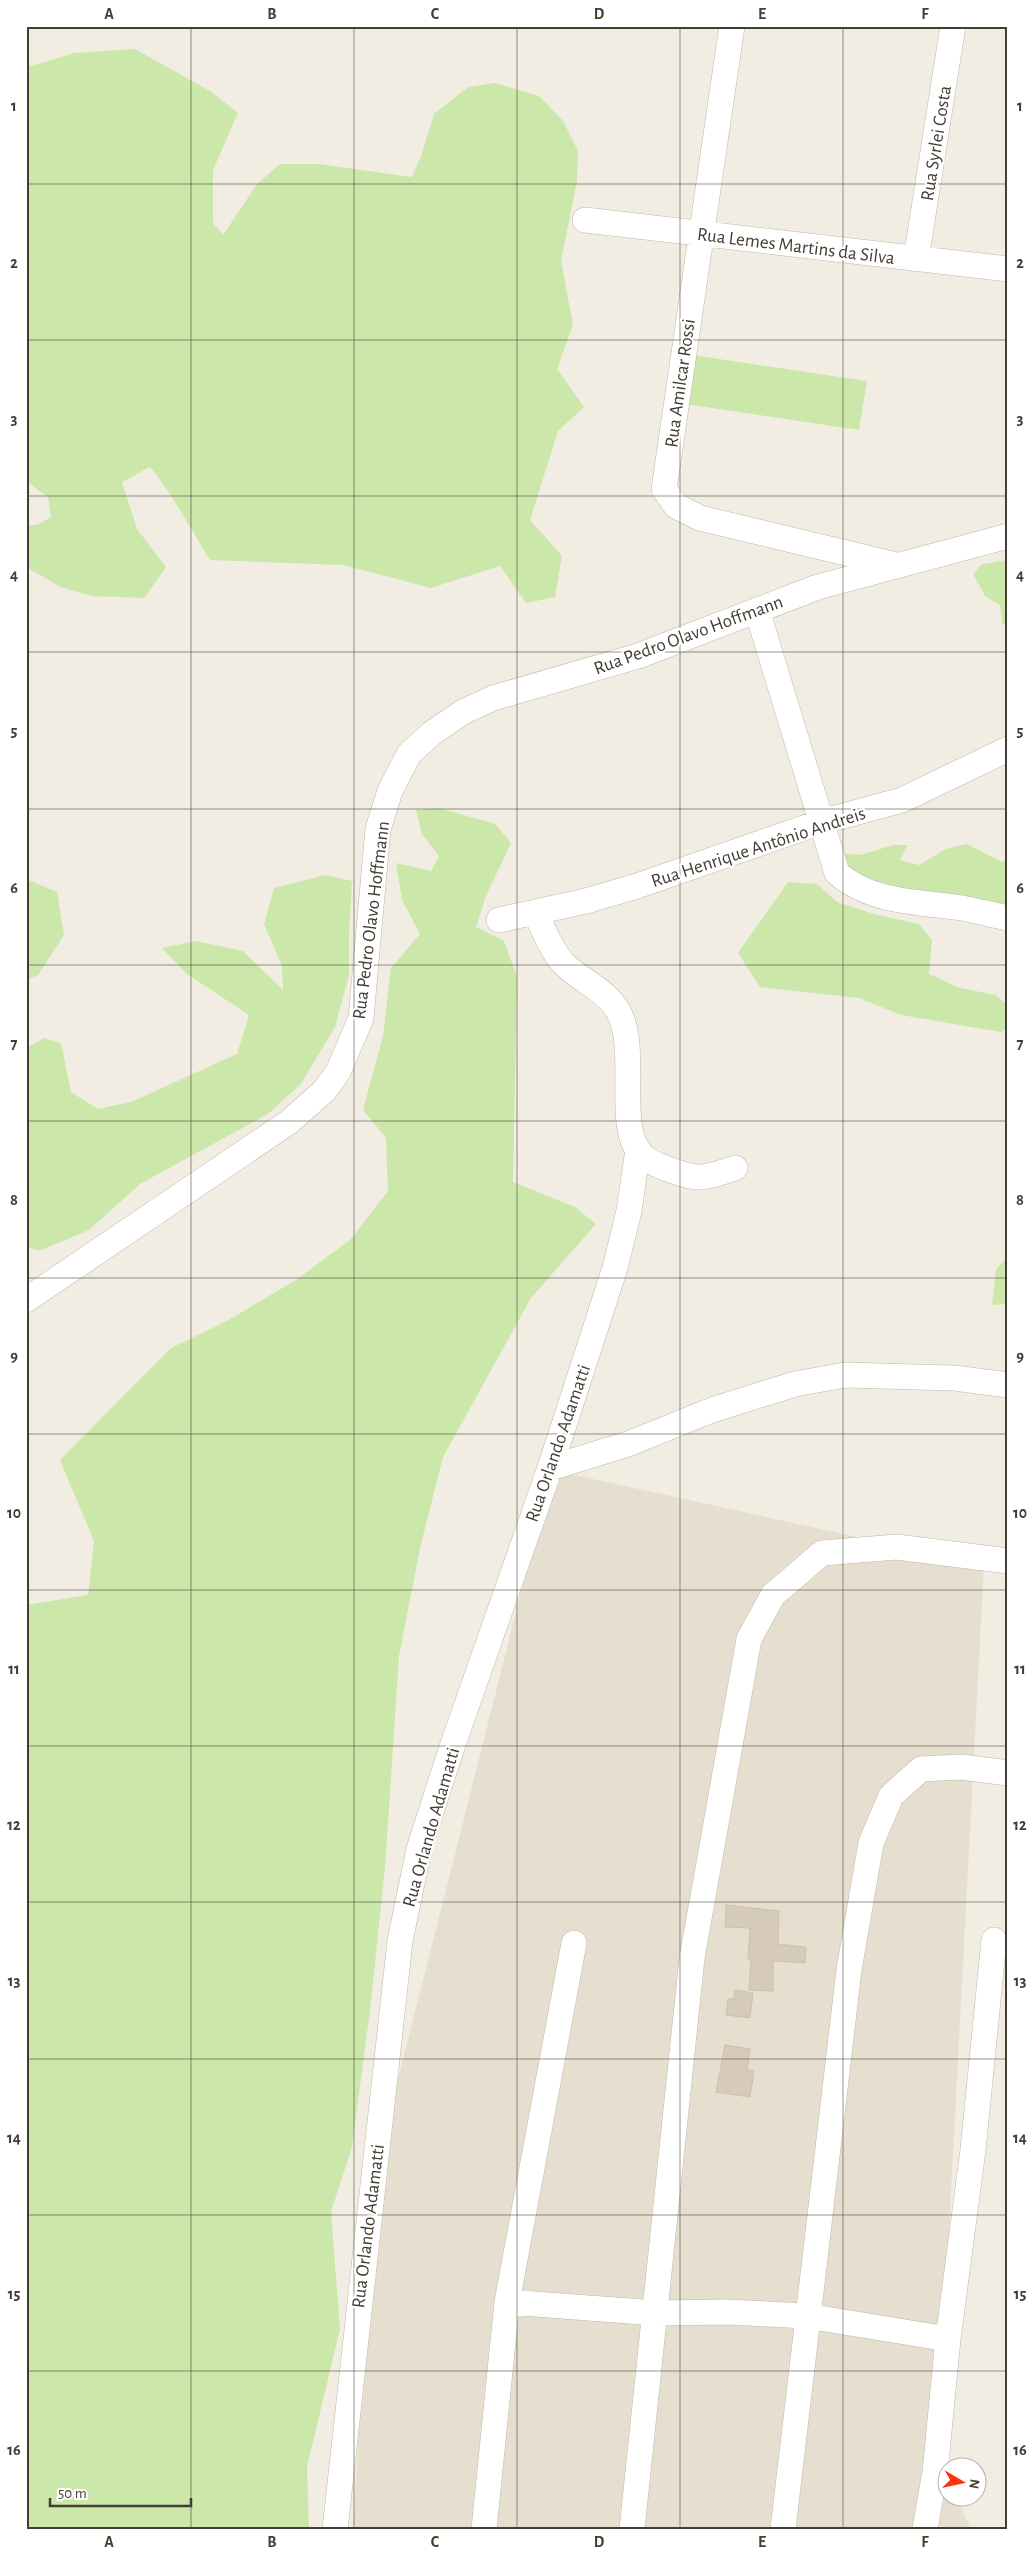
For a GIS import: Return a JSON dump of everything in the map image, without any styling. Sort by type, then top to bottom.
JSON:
[{"type":"street","name":"Rua Amilcar Rossi","points":[[732,26],[664,489],[676,506],[700,518],[900,566]]},
{"type":"street","name":"Rua Syrlei Costa","points":[[916,259],[953,26]]},
{"type":"street","name":"Rua Lemes Martins da Silva","points":[[585,220],[1008,269]]},
{"type":"street","name":"Rua Pedro Olavo Hoffmann","points":[[26,1300],[289,1122],[324,1091],[338,1072],[361,1018],[378,829],[390,791],[409,754],[432,733],[463,712],[493,698],[638,656],[818,587],[1008,536]]},
{"type":"street","points":[[757,610],[837,873],[850,885],[891,899],[965,909],[1008,918]]},
{"type":"street","name":"Rua Henrique Antônio Andreis","points":[[499,920],[536,913],[637,886],[821,822],[902,800],[1008,749]]},
{"type":"street","name":"Rua Orlando Adamatti","points":[[334,2529],[400,1940],[420,1849],[452,1748],[550,1468],[615,1268],[630,1211],[638,1149],[632,1137],[629,1117],[626,1030],[618,1009],[566,965],[548,941],[536,913]]},
{"type":"street","points":[[638,1149],[655,1164],[692,1177],[702,1178],[735,1168]]},
{"type":"street","points":[[550,1468],[628,1444],[712,1410],[795,1384],[845,1375],[954,1378],[1008,1385]]},
{"type":"street","points":[[632,2529],[692,1958],[749,1639],[773,1595],[822,1553],[897,1547],[1008,1561]]},
{"type":"street","points":[[783,2529],[849,1970],[870,1843],[891,1796],[921,1769],[962,1767],[1008,1773]]},
{"type":"street","points":[[925,2529],[944,2401],[948,2339],[974,2141],[994,1940]]},
{"type":"street","points":[[484,2529],[506,2302],[574,1943]]},
{"type":"street","points":[[506,2302],[656,2313],[727,2312],[807,2316],[948,2339]]},
{"type":"shaded area","points":[[552,1470],[984,1565],[936,2458],[936,2508],[961,2508],[971,2529],[353,2529],[374,2174]]},
{"type":"green space","points":[[135,49],[210,91],[238,113],[213,170],[213,223],[223,235],[257,184],[280,164],[318,164],[412,177],[421,156],[434,114],[468,87],[495,83],[539,96],[563,121],[578,151],[577,181],[561,261],[573,325],[557,369],[584,407],[558,431],[530,520],[562,556],[555,597],[526,603],[500,566],[431,588],[343,565],[210,560],[174,501],[150,467],[122,482],[137,529],[166,567],[144,598],[92,596],[61,587],[26,567],[26,526],[37,525],[51,517],[48,497],[26,481],[26,65],[32,66],[74,53]]},
{"type":"green space","points":[[692,355],[867,381],[859,430],[685,404]]},
{"type":"green space","points":[[1008,560],[1008,624],[1003,625],[1000,605],[985,596],[973,574],[982,564]]},
{"type":"green space","points":[[439,808],[495,824],[511,843],[486,896],[476,927],[504,941],[517,977],[513,1182],[575,1207],[596,1224],[531,1298],[443,1457],[420,1548],[399,1656],[385,1868],[370,2010],[352,2147],[331,2212],[340,2329],[307,2467],[309,2529],[26,2529],[26,1605],[88,1595],[94,1541],[60,1460],[171,1348],[225,1322],[296,1280],[351,1239],[388,1191],[386,1138],[363,1110],[383,1036],[391,968],[420,934],[402,900],[396,863],[431,871],[439,856],[422,834],[416,810]]},
{"type":"green space","points":[[967,844],[1000,861],[1008,862],[1008,910],[928,897],[884,887],[856,875],[842,853],[861,855],[893,845],[908,845],[900,860],[919,865],[946,849]]},
{"type":"green space","points":[[325,875],[352,881],[349,975],[335,1027],[301,1084],[268,1114],[140,1184],[89,1230],[39,1251],[26,1246],[26,1048],[44,1038],[61,1043],[71,1092],[98,1109],[131,1102],[237,1054],[249,1015],[187,974],[162,948],[196,941],[243,951],[283,990],[282,966],[264,924],[274,888]]},
{"type":"green space","points":[[26,879],[57,892],[64,935],[38,975],[26,980]]},
{"type":"green space","points":[[788,882],[817,884],[837,902],[874,914],[919,924],[932,940],[929,974],[960,988],[996,995],[1008,1006],[1008,1026],[1001,1032],[901,1015],[859,998],[760,987],[738,953]]},
{"type":"green space","points":[[1008,1257],[1008,1304],[992,1305],[996,1269]]},
{"type":"building","points":[[726,1905],[779,1911],[778,1944],[806,1947],[805,1963],[773,1961],[773,1991],[749,1990],[750,1928],[725,1927]]},
{"type":"building","points":[[735,1990],[753,1993],[750,2018],[726,2015],[728,1999],[734,1999]]},
{"type":"building","points":[[725,2045],[750,2049],[747,2070],[754,2071],[750,2097],[716,2092]]}]
